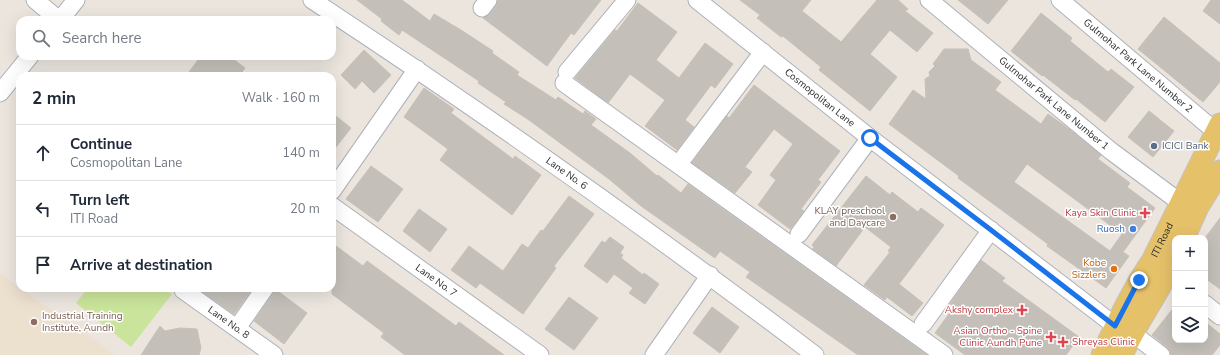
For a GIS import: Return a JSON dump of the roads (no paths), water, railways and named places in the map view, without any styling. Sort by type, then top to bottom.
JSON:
[{"type":"main road","name":"ITI Road","points":[[1125,338],[1139,280],[1152,261],[1218,128]]},
{"type":"main road","name":"ITI Road","points":[[1185,235],[1198,207],[1220,171]]},
{"type":"main road","name":"ITI Road","points":[[1102,355],[1125,338],[1172,271]]},
{"type":"street","points":[[36,0],[54,16]]},
{"type":"street","points":[[62,16],[76,0]]},
{"type":"street","name":"Lane No. 6","points":[[312,0],[416,69],[710,275],[815,355]]},
{"type":"street","points":[[627,0],[565,78],[944,355]]},
{"type":"street","name":"Cosmopolitan Lane","points":[[697,0],[870,138],[991,230],[1125,338],[1161,355]]},
{"type":"street","name":"Gulmohar Park Lane Number 1","points":[[929,0],[1111,151],[1181,203]]},
{"type":"street","name":"Gulmohar Park Lane Number 2","points":[[1060,0],[1218,128]]},
{"type":"street","points":[[684,157],[763,52]]},
{"type":"street","points":[[17,72],[27,60]]},
{"type":"street","points":[[336,185],[416,69]]},
{"type":"street","points":[[0,93],[16,73]]},
{"type":"street","points":[[799,234],[870,138]]},
{"type":"street","name":"Lane No. 7","points":[[336,209],[540,355]]},
{"type":"street","points":[[923,324],[991,230]]},
{"type":"street","points":[[654,355],[710,275]]},
{"type":"street","name":"Lane No. 8","points":[[186,292],[274,355]]},
{"type":"street","points":[[237,328],[262,292]]},
{"type":"street","points":[[1208,306],[1220,316]]},
{"type":"place","name":"ICICI Bank","points":[[1154,146]]},
{"type":"place","name":"Kaya Skin Clinic","points":[[1145,213]]},
{"type":"place","name":"KLAY preschool and Daycare","points":[[893,217]]},
{"type":"place","name":"Ruosh","points":[[1133,229]]},
{"type":"place","name":"Kobe Sizzlers","points":[[1114,269]]},
{"type":"place","name":"Akshy complex","points":[[1022,310]]},
{"type":"place","name":"Industrial Training Institute, Aundh","points":[[34,322]]},
{"type":"place","name":"Asian Ortho - Spine Clinic Aundh Pune","points":[[1051,337]]},
{"type":"place","name":"Shreyas Clinic","points":[[1063,342]]}]
